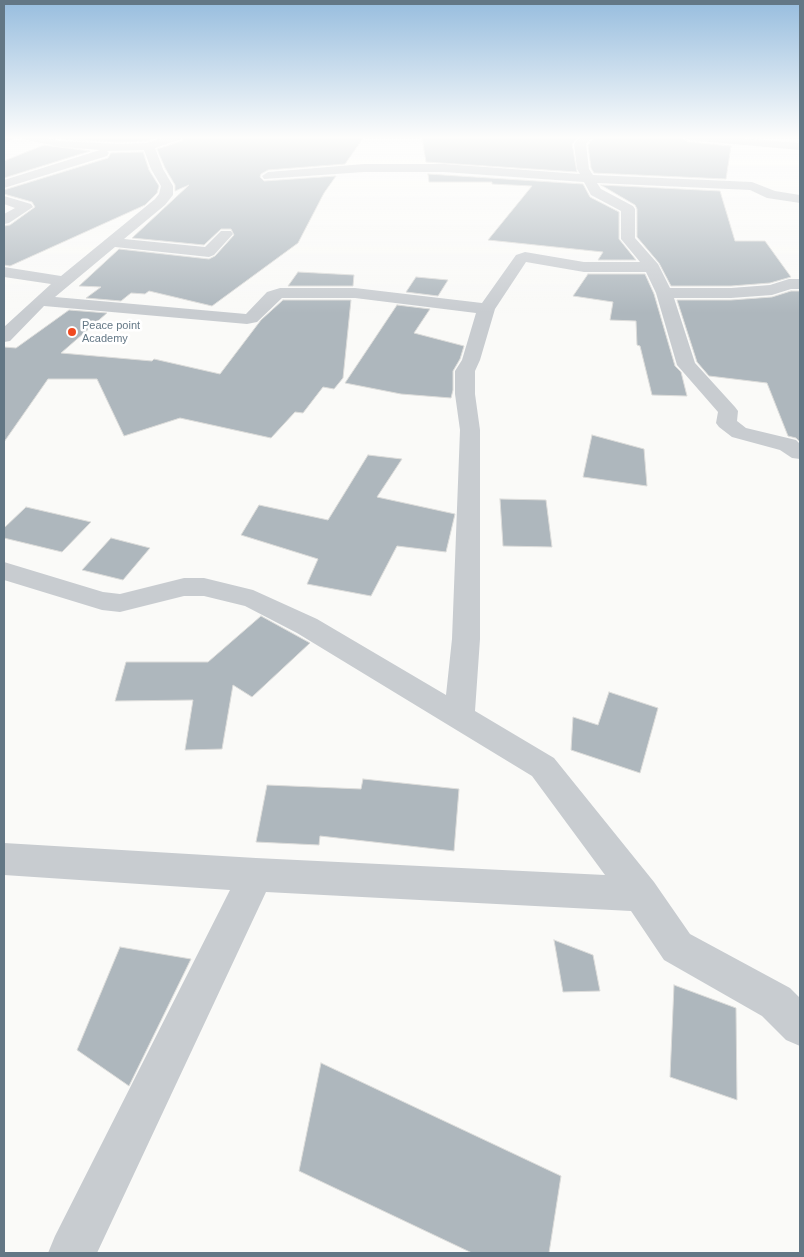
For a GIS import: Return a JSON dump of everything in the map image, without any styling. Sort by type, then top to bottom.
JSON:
[{"type":"street","points":[[4,336],[40,301],[160,202],[165,196]]},
{"type":"street","points":[[603,196],[628,209],[628,239],[652,267],[664,293],[686,365],[728,411],[726,423],[739,433],[788,445],[800,453]]},
{"type":"street","points":[[777,196],[800,199]]},
{"type":"street","points":[[4,200],[26,208],[4,220]]},
{"type":"street","points":[[110,242],[210,252],[226,234]]},
{"type":"street","points":[[459,718],[466,639],[470,430],[465,394],[465,371],[471,360],[486,309],[521,258],[524,257],[584,266],[652,267]]},
{"type":"street","points":[[4,272],[65,281]]},
{"type":"street","points":[[664,293],[731,293],[772,290],[789,284],[800,284]]},
{"type":"street","points":[[40,301],[247,319],[251,318],[272,296],[280,293],[354,293],[425,300],[486,309]]},
{"type":"street","points":[[4,571],[102,601],[120,603],[184,587],[204,587],[253,599],[307,626],[543,767],[641,894],[677,947],[776,1002],[800,1026]]},
{"type":"street","points":[[4,859],[256,875],[641,894]]},
{"type":"street","points":[[72,1253],[256,875]]},
{"type":"building","points":[[10,196],[154,196],[145,205],[10,266],[4,265],[4,226],[10,225],[35,207],[32,202]]},
{"type":"building","points":[[178,196],[323,196],[298,243],[212,306],[149,291],[145,294],[131,293],[121,301],[86,298],[101,287],[79,286],[119,249],[209,259],[215,256],[234,235],[231,229],[221,229],[204,245],[132,238]]},
{"type":"building","points":[[524,196],[589,196],[619,212],[619,239],[636,260],[598,260],[603,252],[488,240]]},
{"type":"building","points":[[619,196],[721,196],[735,241],[765,241],[791,277],[770,283],[731,286],[671,286],[659,263],[637,237],[637,209],[635,205]]},
{"type":"building","points":[[298,272],[354,275],[353,286],[288,286]]},
{"type":"building","points":[[588,274],[645,274],[654,294],[675,366],[681,372],[687,396],[652,395],[640,346],[637,345],[636,321],[610,320],[613,302],[573,296]]},
{"type":"building","points":[[416,277],[448,280],[438,296],[406,292]]},
{"type":"building","points":[[791,291],[800,291],[800,442],[796,438],[788,436],[767,383],[709,376],[697,362],[677,300],[731,300],[772,297]]},
{"type":"building","points":[[283,300],[351,300],[343,378],[334,389],[323,387],[303,413],[295,412],[271,438],[180,418],[124,436],[97,379],[48,379],[4,442],[4,347],[16,348],[69,310],[107,313],[61,353],[152,361],[154,359],[220,374],[261,320]]},
{"type":"building","points":[[397,305],[430,309],[414,333],[464,346],[460,359],[453,371],[451,398],[401,394],[345,383]]},
{"type":"building","points":[[592,435],[644,449],[647,486],[583,477]]},
{"type":"building","points":[[368,455],[402,459],[377,497],[455,514],[446,552],[397,546],[371,596],[307,584],[318,559],[241,535],[259,505],[328,520]]},
{"type":"building","points":[[500,499],[546,500],[552,547],[503,546]]},
{"type":"building","points":[[26,507],[91,522],[62,552],[4,538],[4,528]]},
{"type":"building","points":[[111,538],[150,548],[123,580],[82,570]]},
{"type":"building","points":[[261,616],[310,643],[252,697],[233,685],[222,749],[185,750],[193,700],[115,701],[126,662],[208,662]]},
{"type":"building","points":[[609,692],[658,708],[640,773],[571,750],[573,717],[598,725]]},
{"type":"building","points":[[363,779],[459,789],[454,851],[320,836],[319,845],[256,842],[267,785],[361,789]]},
{"type":"building","points":[[554,940],[593,955],[600,991],[563,992]]},
{"type":"building","points":[[120,947],[191,959],[129,1086],[77,1050]]},
{"type":"building","points":[[674,985],[736,1008],[737,1100],[670,1077]]},
{"type":"building","points":[[321,1063],[561,1176],[549,1253],[472,1253],[299,1171]]},
{"type":"place","name":"Peace point Academy","points":[[72,332]]}]
